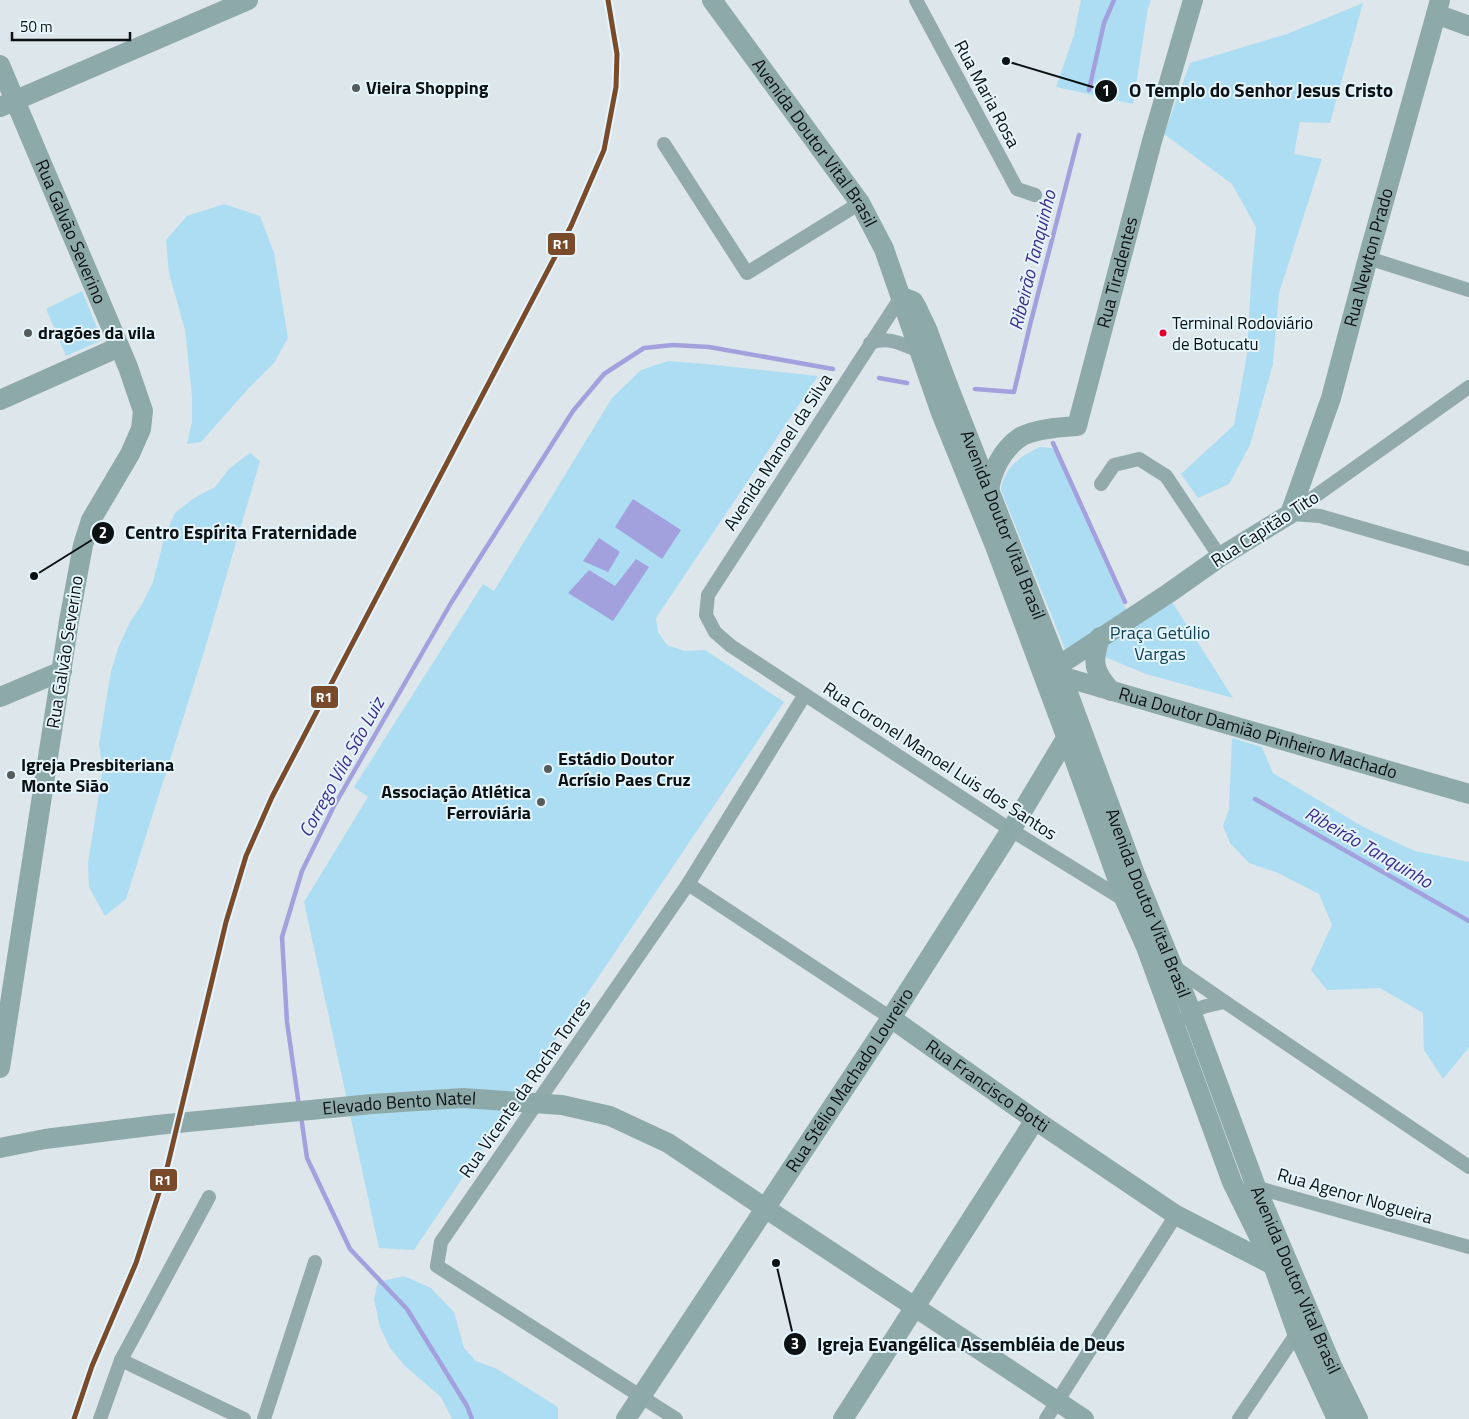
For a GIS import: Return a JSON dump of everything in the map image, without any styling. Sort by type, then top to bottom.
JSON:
[{"type":"main road","points":[[8,104],[248,0]]},
{"type":"main road","name":"Avenida Doutor Vital Brasil","points":[[712,0],[860,203],[884,249],[900,297],[925,353],[942,413],[995,546],[1054,679]]},
{"type":"main road","name":"Rua Tiradentes","points":[[989,492],[993,473],[1002,457],[1020,437],[1052,427],[1077,426],[1152,141],[1193,0]]},
{"type":"main road","points":[[1438,7],[1469,26]]},
{"type":"main road","name":"Rua Newton Prado","points":[[1290,514],[1332,398],[1368,258],[1438,7]]},
{"type":"main road","name":"Rua Galvão Severino","points":[[0,65],[8,104],[119,347],[143,411],[141,429],[130,454],[91,520],[83,545],[0,1068]]},
{"type":"main road","points":[[0,400],[119,347]]},
{"type":"main road","name":"Avenida Doutor Vital Brasil","points":[[925,353],[946,383],[989,492],[1072,728],[1191,1012],[1256,1187],[1332,1366],[1358,1419]]},
{"type":"main road","name":"Rua Capitão Tito","points":[[1054,679],[1100,637],[1169,593],[1220,557],[1290,514]]},
{"type":"main road","points":[[1100,637],[1094,655],[1095,667],[1099,677],[1111,691]]},
{"type":"main road","points":[[0,697],[62,671]]},
{"type":"main road","name":"Rua Doutor Damião Pinheiro Machado","points":[[1054,679],[1071,679],[1469,794]]},
{"type":"main road","name":"Avenida Doutor Vital Brasil","points":[[1072,728],[1125,900],[1146,947],[1232,1182],[1274,1265],[1297,1332],[1337,1419]]},
{"type":"main road","name":"Rua Stélio Machado Loureiro","points":[[626,1419],[891,1018],[1011,830],[1072,728]]},
{"type":"main road","name":"Rua Francisco Botti","points":[[891,1018],[1035,1120],[1176,1215],[1293,1275]]},
{"type":"main road","name":"Elevado Bento Natel","points":[[0,1148],[45,1139],[156,1125],[372,1104],[463,1098],[562,1105],[610,1116],[668,1142],[734,1188],[1084,1419]]},
{"type":"main road","points":[[844,1419],[1035,1120]]},
{"type":"street","name":"Rua Maria Rosa","points":[[916,0],[1017,189],[1035,195]]},
{"type":"street","points":[[664,144],[747,273],[860,203]]},
{"type":"street","points":[[1368,258],[1469,290]]},
{"type":"street","name":"Avenida Manoel da Silva","points":[[715,632],[706,615],[708,595],[900,297]]},
{"type":"street","points":[[870,343],[880,339],[887,339],[925,353]]},
{"type":"street","name":"Rua Capitão Tito","points":[[1290,514],[1469,387]]},
{"type":"street","points":[[1100,484],[1114,464],[1138,459],[1166,476],[1220,557]]},
{"type":"street","points":[[1290,514],[1320,516],[1469,559]]},
{"type":"street","name":"Rua Coronel Manoel Luis dos Santos","points":[[715,632],[731,646],[804,696],[1011,830],[1151,914]]},
{"type":"street","name":"Rua Vicente da Rocha Torres","points":[[676,1419],[437,1266],[441,1242],[688,884],[804,696]]},
{"type":"street","name":"Rua Francisco Botti","points":[[688,884],[891,1018]]},
{"type":"street","points":[[1171,964],[1469,1167]]},
{"type":"street","points":[[1175,1026],[1200,1007],[1225,1002]]},
{"type":"street","name":"Rua Agenor Nogueira","points":[[1232,1182],[1256,1187],[1469,1248]]},
{"type":"street","points":[[100,1419],[121,1360],[209,1197]]},
{"type":"street","points":[[1046,1419],[1176,1215]]},
{"type":"street","points":[[264,1419],[315,1262]]},
{"type":"street","points":[[1238,1419],[1297,1332]]},
{"type":"street","points":[[121,1360],[244,1419]]},
{"type":"green space","points":[[1081,0],[1151,0],[1148,8],[1133,104],[1056,87],[1074,35]]},
{"type":"green space","points":[[1363,3],[1330,123],[1300,122],[1294,154],[1322,159],[1279,293],[1273,364],[1250,445],[1229,484],[1198,498],[1181,474],[1234,425],[1247,355],[1256,227],[1232,184],[1164,134],[1190,63],[1287,34]]},
{"type":"green space","points":[[224,204],[260,216],[274,253],[288,338],[274,363],[201,442],[187,444],[192,422],[192,396],[185,330],[169,273],[166,240],[187,216]]},
{"type":"green space","points":[[82,291],[102,340],[66,356],[46,309]]},
{"type":"green space","name":"Associação Atlética Ferroviária","points":[[668,361],[818,376],[656,618],[658,632],[667,645],[685,651],[705,650],[784,702],[414,1250],[379,1248],[304,902],[368,797],[354,787],[483,584],[494,591],[612,398],[641,370]]},
{"type":"green space","points":[[1040,447],[1052,448],[1055,452],[1123,604],[1130,614],[1067,651],[1001,490],[1009,469],[1026,454]]},
{"type":"green space","points":[[250,453],[260,461],[204,652],[126,899],[105,916],[89,887],[88,863],[103,769],[99,744],[111,671],[129,624],[153,582],[165,535],[175,513],[194,498],[215,487],[229,469]]},
{"type":"green space","name":"Praça Getúlio Vargas","points":[[1169,597],[1233,698],[1146,674],[1098,654],[1133,623]]},
{"type":"green space","points":[[1232,738],[1262,747],[1273,773],[1365,828],[1415,851],[1469,862],[1469,1047],[1443,1079],[1424,1050],[1423,1013],[1380,988],[1327,990],[1311,970],[1332,925],[1319,894],[1278,873],[1249,863],[1230,843],[1223,826],[1229,809]]},
{"type":"green space","points":[[404,1276],[431,1288],[454,1312],[464,1348],[476,1361],[497,1369],[558,1407],[558,1419],[452,1419],[441,1397],[405,1366],[390,1348],[380,1327],[374,1299],[378,1282]]},
{"type":"water","points":[[633,499],[681,530],[662,559],[615,527]]},
{"type":"water","points":[[599,538],[620,552],[608,572],[583,561]]},
{"type":"water","points":[[636,559],[649,567],[613,621],[568,593],[589,570],[615,586]]},
{"type":"waterway","name":"Ribeirão Tanquinho","points":[[1089,90],[1104,23],[1114,0]]},
{"type":"waterway","name":"Ribeirão Tanquinho","points":[[975,389],[1014,392],[1079,135]]},
{"type":"waterway","name":"Corrego Vila São Luiz","points":[[299,1106],[287,1022],[282,937],[302,871],[334,806],[451,603],[573,411],[604,374],[644,348],[673,345],[709,347],[833,369]]},
{"type":"waterway","name":"Corrego Vila São Luiz","points":[[879,378],[907,383]]},
{"type":"waterway","name":"Ribeirão Tanquinho","points":[[1053,443],[1125,602]]},
{"type":"waterway","name":"Ribeirão Tanquinho","points":[[1255,799],[1469,921]]},
{"type":"waterway","name":"Corrego Vila São Luiz","points":[[301,1116],[307,1158],[350,1249],[407,1309],[467,1406],[472,1419]]},
{"type":"transit line","name":"R1","points":[[74,1419],[92,1366],[136,1263],[167,1168],[226,922],[246,856],[272,797],[571,226],[604,150],[616,87],[617,54],[608,0]]},
{"type":"place","name":"O Templo do Senhor Jesus Cristo","points":[[1006,61]]},
{"type":"place","name":"Vieira Shopping","points":[[356,88]]},
{"type":"place","name":"dragões da vila","points":[[28,333]]},
{"type":"place","name":"Terminal Rodoviário de Botucatu","points":[[1163,333]]},
{"type":"place","name":"Centro Espírita Fraternidade","points":[[34,576]]},
{"type":"place","name":"Estádio Doutor Acrísio Paes Cruz","points":[[548,769]]},
{"type":"place","name":"Igreja Presbiteriana Monte Sião","points":[[11,775]]},
{"type":"place","name":"Associação Atlética Ferroviária","points":[[541,802]]},
{"type":"place","name":"Igreja Evangélica Assembléia de Deus","points":[[776,1263]]}]
